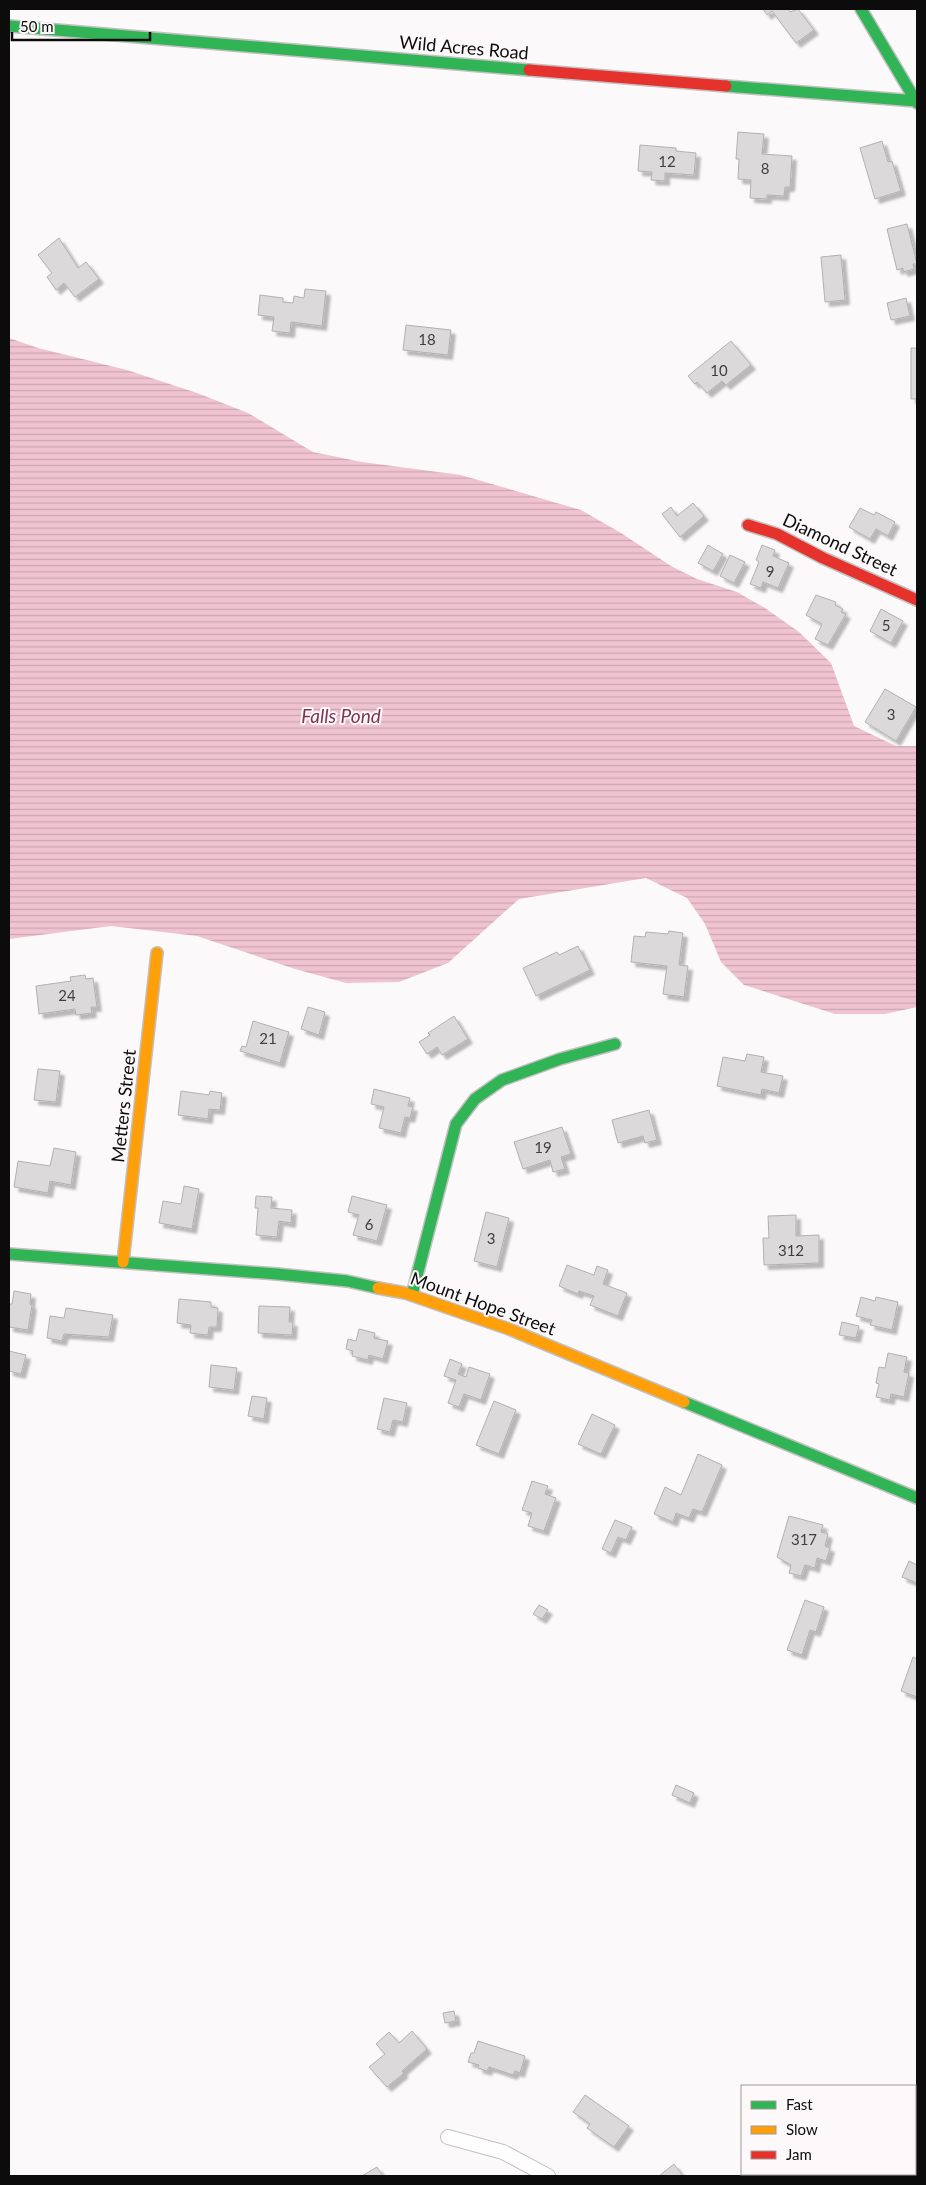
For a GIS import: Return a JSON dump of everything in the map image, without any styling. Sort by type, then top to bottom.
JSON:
[{"type":"street","points":[[861,9],[917,102]]},
{"type":"street","name":"Wild Acres Road","points":[[9,26],[283,51],[917,102]]},
{"type":"street","name":"Diamond Street","points":[[748,524],[777,534],[823,558],[917,600]]},
{"type":"street","name":"Metters Street","points":[[123,1262],[157,953]]},
{"type":"street","points":[[412,1295],[456,1124],[474,1099],[502,1080],[560,1059],[615,1044]]},
{"type":"street","name":"Mount Hope Street","points":[[9,1254],[222,1269],[347,1281],[412,1295],[509,1329],[917,1498]]},
{"type":"street","points":[[448,2137],[503,2152],[542,2175]]},
{"type":"water","name":"Falls Pond","points":[[9,338],[38,348],[127,370],[197,393],[248,413],[313,452],[362,462],[461,475],[581,510],[621,533],[671,566],[697,579],[737,592],[765,608],[799,632],[831,663],[854,726],[896,746],[917,746],[917,1007],[885,1014],[835,1014],[744,985],[721,962],[705,924],[687,898],[646,878],[519,899],[448,963],[399,982],[346,983],[295,969],[197,936],[111,926],[9,939]]},
{"type":"building","points":[[763,9],[788,9],[790,12],[798,9],[814,30],[796,43],[772,11],[767,15]]},
{"type":"building","points":[[738,132],[764,134],[762,154],[792,156],[790,187],[785,187],[784,196],[767,195],[767,199],[750,198],[751,180],[738,179],[739,159],[736,159]]},
{"type":"building","points":[[882,141],[888,162],[892,161],[901,191],[875,199],[860,148]]},
{"type":"building","points":[[640,145],[676,148],[676,151],[696,153],[694,175],[665,173],[665,181],[651,180],[652,172],[638,171]]},
{"type":"building","points":[[907,224],[917,264],[913,264],[914,269],[903,272],[903,268],[897,270],[887,229]]},
{"type":"building","points":[[59,238],[78,268],[86,262],[99,279],[75,297],[64,283],[56,290],[47,277],[52,273],[38,255]]},
{"type":"building","points":[[841,255],[845,300],[825,302],[821,257]]},
{"type":"building","points":[[305,289],[326,291],[322,326],[291,322],[290,333],[272,331],[274,317],[258,315],[260,295],[283,298],[283,302],[293,303],[294,296],[304,298]]},
{"type":"building","points":[[906,298],[910,316],[891,320],[887,303]]},
{"type":"building","points":[[406,325],[451,330],[448,355],[403,350]]},
{"type":"building","points":[[731,341],[751,365],[726,385],[722,381],[707,393],[697,382],[695,384],[688,376]]},
{"type":"building","points":[[911,348],[917,348],[917,399],[911,399]]},
{"type":"building","points":[[693,503],[704,516],[680,537],[662,514],[671,507],[677,516]]},
{"type":"building","points":[[860,508],[874,515],[876,512],[895,522],[888,536],[876,529],[870,539],[849,527]]},
{"type":"building","points":[[708,545],[723,554],[713,571],[698,563]]},
{"type":"building","points":[[762,545],[775,550],[773,556],[789,563],[778,588],[763,582],[761,588],[750,584],[759,562],[756,560]]},
{"type":"building","points":[[730,555],[745,562],[734,583],[720,576]]},
{"type":"building","points":[[816,595],[836,602],[835,605],[843,609],[841,612],[846,614],[828,645],[815,639],[822,624],[806,615]]},
{"type":"building","points":[[881,609],[903,621],[891,643],[870,631]]},
{"type":"building","points":[[885,689],[916,707],[896,741],[865,722]]},
{"type":"building","points":[[669,931],[683,933],[679,965],[688,966],[684,997],[663,994],[667,966],[631,962],[634,936],[645,937],[646,932],[668,934]]},
{"type":"building","points":[[578,946],[590,970],[536,996],[523,968],[557,952],[559,955]]},
{"type":"building","points":[[85,975],[86,979],[93,978],[97,1007],[91,1007],[92,1013],[76,1015],[75,1009],[39,1014],[36,986],[71,981],[70,977]]},
{"type":"building","points":[[308,1007],[325,1012],[319,1035],[301,1029]]},
{"type":"building","points":[[454,1016],[468,1039],[442,1055],[437,1047],[427,1054],[419,1042],[430,1035],[428,1033]]},
{"type":"building","points":[[253,1021],[289,1032],[280,1063],[240,1051],[242,1046],[246,1047]]},
{"type":"building","points":[[747,1054],[764,1057],[761,1072],[783,1076],[779,1093],[762,1089],[761,1095],[717,1086],[723,1057],[745,1061]]},
{"type":"building","points":[[38,1069],[60,1071],[56,1102],[34,1100]]},
{"type":"building","points":[[374,1089],[410,1098],[408,1106],[413,1107],[410,1118],[405,1117],[401,1133],[379,1128],[384,1107],[371,1104]]},
{"type":"building","points":[[181,1091],[209,1095],[210,1091],[222,1093],[220,1110],[209,1109],[208,1119],[178,1115]]},
{"type":"building","points":[[649,1110],[657,1140],[645,1143],[643,1136],[618,1143],[612,1120]]},
{"type":"building","points":[[562,1127],[571,1154],[561,1157],[565,1169],[553,1172],[550,1160],[523,1169],[514,1142]]},
{"type":"building","points":[[54,1148],[76,1152],[71,1185],[50,1181],[48,1193],[14,1187],[18,1161],[50,1166]]},
{"type":"building","points":[[184,1186],[199,1189],[192,1229],[159,1223],[163,1201],[181,1204]]},
{"type":"building","points":[[256,1196],[272,1197],[271,1208],[292,1210],[291,1223],[279,1221],[277,1237],[256,1235],[258,1208],[255,1208]]},
{"type":"building","points":[[352,1196],[387,1205],[377,1241],[353,1235],[359,1215],[348,1212]]},
{"type":"building","points":[[486,1212],[509,1218],[497,1267],[474,1261]]},
{"type":"building","points":[[796,1215],[796,1236],[819,1235],[819,1263],[764,1265],[763,1238],[769,1238],[768,1216]]},
{"type":"building","points":[[567,1265],[594,1275],[597,1266],[608,1270],[603,1284],[627,1293],[618,1316],[590,1305],[594,1296],[579,1291],[578,1294],[559,1286]]},
{"type":"building","points":[[14,1291],[31,1294],[30,1304],[32,1305],[28,1330],[9,1327],[9,1304],[12,1304]]},
{"type":"building","points":[[861,1297],[875,1301],[876,1297],[898,1302],[892,1330],[870,1325],[872,1320],[856,1316]]},
{"type":"building","points":[[179,1299],[211,1302],[211,1307],[218,1308],[217,1327],[209,1327],[208,1335],[190,1333],[191,1325],[177,1323]]},
{"type":"building","points":[[259,1306],[290,1307],[289,1322],[293,1322],[292,1335],[258,1333]]},
{"type":"building","points":[[66,1308],[113,1315],[109,1337],[64,1334],[62,1341],[47,1338],[50,1316],[64,1318]]},
{"type":"building","points":[[842,1322],[859,1326],[856,1338],[839,1335]]},
{"type":"building","points":[[359,1329],[375,1333],[374,1338],[388,1341],[383,1359],[369,1355],[368,1360],[352,1356],[353,1351],[346,1349],[348,1339],[356,1341]]},
{"type":"building","points":[[9,1351],[26,1355],[21,1374],[9,1371]]},
{"type":"building","points":[[888,1353],[907,1357],[904,1372],[909,1373],[904,1397],[891,1394],[890,1400],[876,1397],[879,1384],[876,1383],[879,1367],[885,1368]]},
{"type":"building","points":[[450,1359],[462,1364],[458,1374],[466,1377],[469,1367],[490,1374],[481,1400],[464,1394],[459,1407],[448,1403],[456,1380],[444,1376]]},
{"type":"building","points":[[211,1365],[237,1368],[234,1390],[209,1387]]},
{"type":"building","points":[[252,1396],[267,1398],[264,1419],[248,1416]]},
{"type":"building","points":[[384,1398],[407,1403],[403,1422],[393,1420],[390,1432],[377,1429]]},
{"type":"building","points":[[494,1401],[516,1410],[499,1454],[476,1445]]},
{"type":"building","points":[[592,1414],[615,1425],[601,1454],[578,1444]]},
{"type":"building","points":[[698,1454],[722,1465],[702,1512],[693,1509],[689,1518],[676,1513],[673,1522],[654,1514],[665,1487],[681,1495]]},
{"type":"building","points":[[532,1481],[548,1486],[545,1494],[556,1498],[544,1531],[528,1526],[532,1513],[522,1510]]},
{"type":"building","points":[[789,1516],[823,1525],[821,1532],[828,1534],[825,1546],[830,1548],[826,1561],[817,1558],[815,1568],[805,1565],[801,1576],[789,1573],[791,1565],[777,1557]]},
{"type":"building","points":[[615,1520],[632,1527],[626,1540],[618,1537],[611,1553],[602,1549]]},
{"type":"building","points":[[909,1561],[917,1565],[917,1583],[902,1577]]},
{"type":"building","points":[[805,1600],[824,1607],[816,1632],[810,1630],[802,1655],[787,1650]]},
{"type":"building","points":[[539,1605],[548,1610],[542,1619],[533,1614]]},
{"type":"building","points":[[913,1657],[917,1659],[917,1697],[901,1691]]},
{"type":"building","points":[[676,1785],[694,1793],[690,1803],[672,1795]]},
{"type":"building","points":[[454,2011],[456,2021],[445,2023],[443,2013]]},
{"type":"building","points":[[412,2031],[427,2049],[402,2071],[404,2073],[387,2087],[369,2067],[385,2054],[376,2044],[389,2032],[399,2043]]},
{"type":"building","points":[[478,2041],[525,2056],[520,2073],[515,2071],[513,2075],[489,2067],[487,2071],[478,2068],[479,2065],[468,2062],[471,2053],[474,2053]]},
{"type":"building","points":[[585,2095],[629,2126],[614,2147],[587,2128],[590,2124],[573,2112]]},
{"type":"building","points":[[674,2164],[683,2176],[659,2176]]},
{"type":"building","points":[[377,2167],[383,2176],[362,2176]]},
{"type":"traffic: fast","points":[[861,9],[917,103]]},
{"type":"traffic: fast","points":[[9,26],[529,70]]},
{"type":"traffic: fast","points":[[726,86],[916,101]]},
{"type":"traffic: fast","points":[[412,1295],[456,1124],[475,1099],[502,1080],[560,1059],[615,1044]]},
{"type":"traffic: fast","points":[[9,1254],[277,1274],[347,1281],[378,1288]]},
{"type":"traffic: fast","points":[[684,1402],[917,1498]]},
{"type":"traffic: slow","points":[[123,1262],[157,953]]},
{"type":"traffic: slow","points":[[378,1288],[405,1293],[509,1329],[684,1402]]},
{"type":"traffic: jam","points":[[529,70],[726,86]]},
{"type":"traffic: jam","points":[[748,525],[777,534],[823,558],[917,600]]}]
